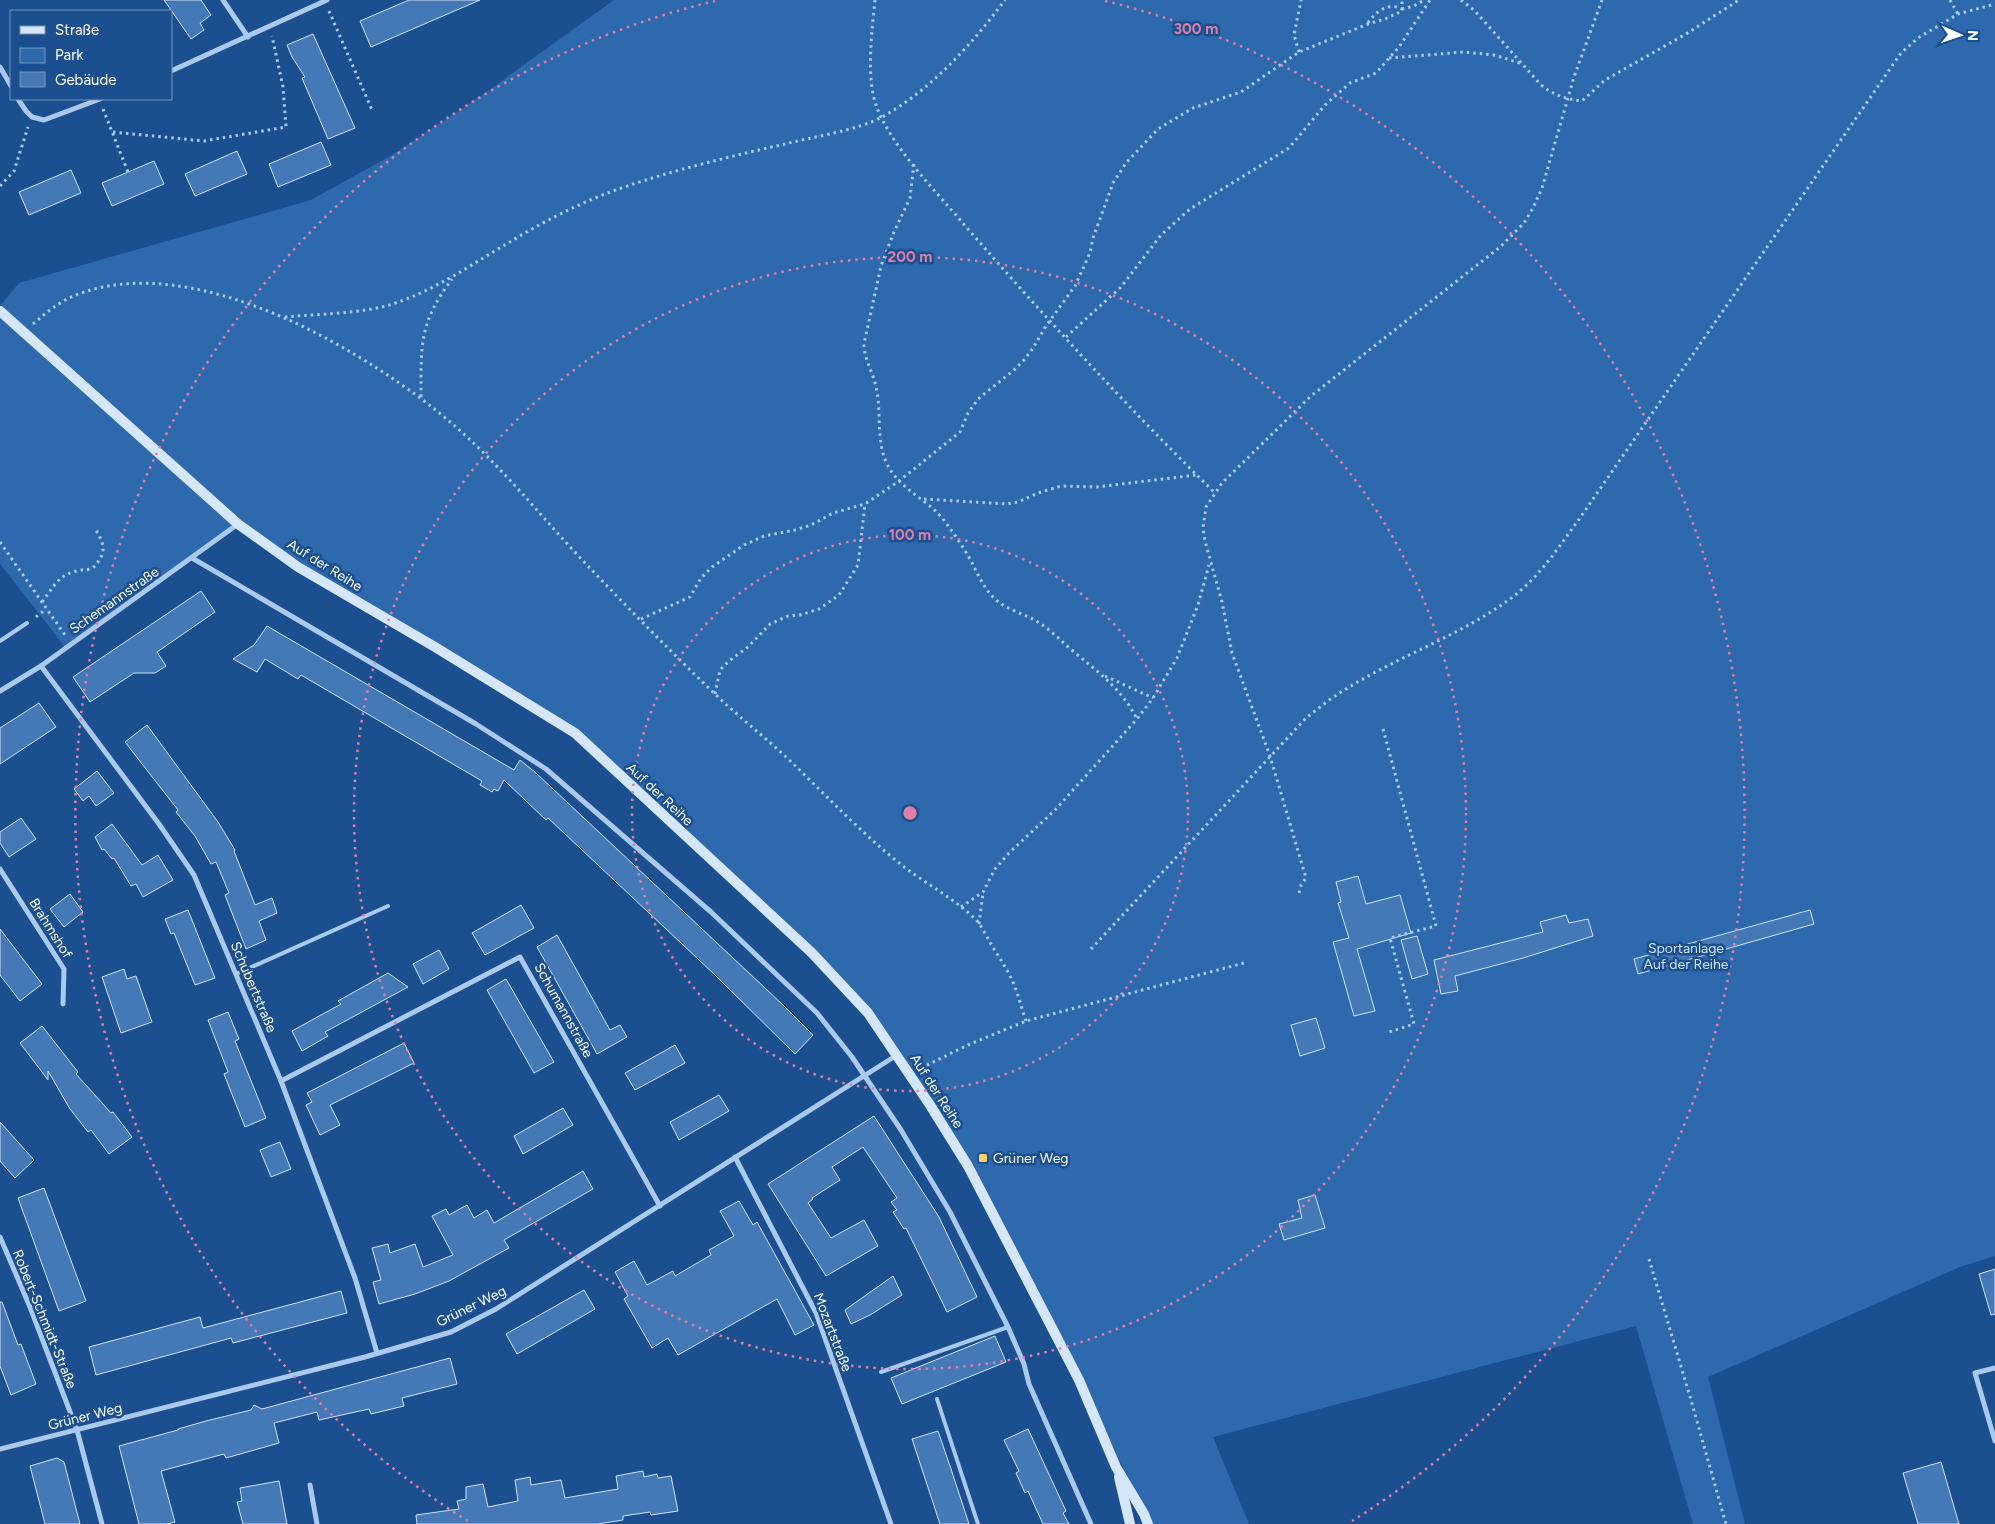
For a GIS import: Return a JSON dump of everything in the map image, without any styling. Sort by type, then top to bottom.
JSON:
[{"type":"main road","name":"Auf der Reihe","points":[[0,311],[238,524],[298,567],[435,647],[575,733],[812,953],[868,1014],[910,1074],[968,1166],[1079,1380],[1116,1467],[1148,1524]]},
{"type":"main road","name":"Auf der Reihe","points":[[1116,1467],[1130,1524]]},
{"type":"street","points":[[223,0],[248,37]]},
{"type":"street","points":[[172,70],[326,1]]},
{"type":"street","points":[[0,67],[10,84]]},
{"type":"street","points":[[19,100],[32,117],[44,120],[97,100]]},
{"type":"street","name":"Schemannstraße","points":[[0,691],[41,666],[238,524]]},
{"type":"street","points":[[192,558],[476,724],[546,770],[711,912],[817,1013],[842,1043],[901,1130],[950,1212],[1008,1327],[1024,1364],[1028,1384],[1091,1524]]},
{"type":"street","name":"Schubertstraße","points":[[41,666],[159,824],[194,876],[281,1082],[355,1278],[378,1353]]},
{"type":"street","name":"Brahmshof","points":[[0,869],[64,969],[63,1004]]},
{"type":"street","name":"Schumannstraße","points":[[281,1082],[520,957],[660,1206]]},
{"type":"street","name":"Grüner Weg","points":[[0,1449],[378,1353],[451,1332],[496,1309],[660,1206],[863,1074],[897,1055]]},
{"type":"street","name":"Mozartstraße","points":[[735,1157],[816,1313],[891,1524]]},
{"type":"street","name":"Robert-Schmidt-Straße","points":[[0,1237],[30,1307],[78,1430],[102,1524]]},
{"type":"street","points":[[1995,1368],[1975,1373],[1995,1441]]},
{"type":"street","points":[[310,1485],[317,1524]]},
{"type":"lane","points":[[0,640],[27,623]]},
{"type":"lane","points":[[236,974],[388,906]]},
{"type":"lane","points":[[881,1372],[1008,1327]]},
{"type":"lane","points":[[937,1399],[978,1524]]},
{"type":"path","points":[[874,0],[871,40],[872,76],[873,92],[881,118],[914,164],[988,251],[1119,398],[1214,492]]},
{"type":"path","points":[[285,317],[354,311],[386,306],[418,294],[453,277],[534,228],[613,191],[881,118],[921,90],[947,66],[1005,0]]},
{"type":"path","points":[[1299,52],[1294,35],[1301,0]]},
{"type":"path","points":[[641,620],[690,597],[701,578],[712,567],[744,545],[764,536],[811,525],[833,513],[864,504],[899,481],[960,432],[968,413],[978,400],[1025,359],[1082,274],[1113,183],[1126,163],[1158,129],[1193,108],[1241,92],[1299,52],[1398,13],[1402,8],[1402,0]]},
{"type":"path","points":[[1368,24],[1379,11],[1386,7],[1395,5],[1402,8],[1414,6],[1424,0]]},
{"type":"path","points":[[1066,337],[1121,287],[1161,235],[1190,209],[1289,148],[1325,105],[1350,83],[1376,73],[1399,47],[1430,0]]},
{"type":"path","points":[[1461,0],[1475,11],[1541,85],[1554,95],[1568,100],[1582,101],[1605,80],[1686,34],[1739,0]]},
{"type":"path","points":[[1299,893],[1301,885],[1306,878],[1270,756],[1232,654],[1222,602],[1210,563],[1203,523],[1206,507],[1214,492],[1311,396],[1511,237],[1524,222],[1542,188],[1574,77],[1602,0]]},
{"type":"path","points":[[1950,0],[1958,14]]},
{"type":"path","points":[[326,1],[372,110]]},
{"type":"path","points":[[1090,948],[1306,718],[1328,700],[1347,688],[1468,626],[1511,599],[1524,587],[1555,552],[1582,515],[1901,53],[1918,38],[1958,14],[1995,4]]},
{"type":"path","points":[[113,132],[204,141],[286,128],[283,87],[270,27]]},
{"type":"path","points":[[1389,58],[1464,52],[1494,55],[1521,64]]},
{"type":"path","points":[[100,100],[128,172]]},
{"type":"path","points":[[0,186],[14,171],[32,117]]},
{"type":"path","points":[[914,164],[910,198],[880,266],[864,344],[864,356],[870,365],[877,388],[882,450],[892,473],[899,481],[908,490],[924,499],[946,523],[995,599],[1010,610],[1040,623],[1102,675],[1128,703],[1137,719]]},
{"type":"path","points":[[421,398],[422,336],[437,301],[453,277]]},
{"type":"path","points":[[23,332],[52,307],[73,296],[108,286],[162,284],[192,288],[209,291],[285,317],[350,353],[421,398],[483,452],[586,565],[714,694],[782,753],[864,833],[901,865],[961,907],[979,924],[1011,977],[1026,1022]]},
{"type":"path","points":[[924,499],[1007,504],[1018,502],[1061,486],[1097,487],[1196,475]]},
{"type":"path","points":[[714,694],[720,670],[748,647],[770,624],[788,616],[800,615],[819,609],[839,596],[858,565],[864,504]]},
{"type":"path","points":[[42,602],[61,577],[79,570],[92,569],[102,559],[104,543],[96,530]]},
{"type":"path","points":[[0,542],[71,644]]},
{"type":"path","points":[[979,924],[983,892],[995,869],[1056,808],[1137,719],[1165,681],[1181,649],[1210,563]]},
{"type":"path","points":[[1102,675],[1154,698]]},
{"type":"path","points":[[1382,729],[1436,926],[1390,938],[1414,1024],[1389,1032]]},
{"type":"path","points":[[961,907],[983,892]]},
{"type":"path","points":[[910,1074],[968,1045],[1026,1022],[1244,963]]},
{"type":"path","points":[[1649,1259],[1726,1524]]},
{"type":"green space","name":"Sportanlage Auf der Reihe","points":[[614,0],[1995,0],[1995,1256],[1960,1267],[1708,1377],[1745,1524],[1693,1524],[1636,1326],[1213,1437],[1249,1524],[1150,1524],[1081,1376],[972,1162],[873,1012],[575,729],[298,565],[238,524],[66,648],[0,564],[0,306],[19,283],[311,200],[392,155],[471,103]]},
{"type":"building","points":[[164,0],[201,0],[211,15],[200,23],[204,30],[191,39]]},
{"type":"building","points":[[409,0],[480,0],[371,47],[360,21]]},
{"type":"building","points":[[313,34],[355,128],[328,139],[302,78],[305,77],[292,57],[287,45]]},
{"type":"building","points":[[321,142],[331,165],[278,187],[269,164]]},
{"type":"building","points":[[237,151],[247,174],[195,196],[185,174]]},
{"type":"building","points":[[154,161],[164,184],[112,206],[102,183]]},
{"type":"building","points":[[71,170],[81,193],[29,215],[19,192]]},
{"type":"building","points":[[201,591],[215,612],[157,652],[166,666],[155,673],[134,673],[90,702],[73,677]]},
{"type":"building","points":[[267,626],[514,770],[520,760],[813,1035],[795,1054],[715,975],[548,818],[546,820],[504,780],[498,791],[494,789],[492,792],[480,785],[482,781],[301,675],[298,679],[265,659],[257,672],[233,659],[254,645]]},
{"type":"building","points":[[39,703],[56,727],[0,764],[0,728]]},
{"type":"building","points":[[147,725],[218,822],[235,850],[255,905],[272,898],[277,913],[259,921],[266,940],[246,949],[225,895],[229,893],[216,862],[211,864],[195,836],[176,812],[178,810],[125,742]]},
{"type":"building","points":[[97,771],[114,793],[96,806],[89,796],[83,801],[74,789]]},
{"type":"building","points":[[21,818],[36,839],[9,857],[0,843],[0,832]]},
{"type":"building","points":[[112,824],[142,865],[158,855],[173,880],[143,897],[136,884],[131,886],[114,858],[112,859],[104,849],[102,850],[95,837]]},
{"type":"building","points":[[1358,876],[1366,904],[1400,895],[1411,933],[1357,949],[1375,1011],[1354,1016],[1333,942],[1349,938],[1338,903],[1341,902],[1336,882]]},
{"type":"building","points":[[70,894],[83,912],[64,927],[50,909]]},
{"type":"building","points":[[521,905],[534,928],[485,955],[472,933]]},
{"type":"building","points":[[188,910],[215,978],[195,985],[174,933],[171,934],[165,919]]},
{"type":"building","points":[[1810,910],[1814,924],[1638,974],[1634,959]]},
{"type":"building","points":[[1566,915],[1569,923],[1588,919],[1593,936],[1523,958],[1455,976],[1458,991],[1441,994],[1434,960],[1543,932],[1540,922]]},
{"type":"building","points":[[0,929],[42,984],[20,1001],[0,975]]},
{"type":"building","points":[[557,935],[610,1030],[620,1025],[627,1037],[597,1054],[537,947]]},
{"type":"building","points":[[1417,936],[1428,974],[1412,979],[1401,940]]},
{"type":"building","points":[[439,950],[449,969],[423,984],[413,964]]},
{"type":"building","points":[[124,969],[127,979],[136,976],[152,1022],[121,1033],[102,977]]},
{"type":"building","points":[[388,973],[408,987],[325,1032],[328,1036],[302,1051],[292,1031],[341,1004],[338,1001]]},
{"type":"building","points":[[506,979],[554,1062],[534,1073],[487,990]]},
{"type":"building","points":[[228,1012],[239,1039],[235,1041],[266,1118],[245,1127],[224,1074],[228,1072],[208,1020]]},
{"type":"building","points":[[1316,1018],[1325,1048],[1300,1056],[1291,1025]]},
{"type":"building","points":[[42,1026],[78,1072],[76,1074],[111,1113],[113,1112],[132,1137],[109,1154],[91,1130],[88,1132],[70,1109],[48,1071],[48,1080],[20,1043]]},
{"type":"building","points":[[404,1043],[414,1063],[330,1105],[340,1125],[320,1135],[306,1105],[312,1102],[307,1093]]},
{"type":"building","points":[[675,1045],[685,1063],[635,1090],[625,1073]]},
{"type":"building","points":[[719,1095],[729,1111],[679,1140],[670,1122]]},
{"type":"building","points":[[563,1108],[573,1125],[523,1154],[514,1136]]},
{"type":"building","points":[[874,1116],[939,1217],[977,1297],[947,1312],[906,1228],[904,1229],[893,1212],[897,1210],[891,1202],[897,1198],[863,1147],[832,1167],[840,1180],[812,1198],[808,1203],[831,1238],[864,1220],[878,1246],[826,1276],[768,1184]]},
{"type":"building","points":[[0,1122],[34,1160],[15,1178],[0,1161]]},
{"type":"building","points":[[280,1142],[291,1169],[271,1177],[260,1150]]},
{"type":"building","points":[[583,1171],[593,1189],[504,1240],[509,1248],[449,1281],[415,1294],[379,1304],[373,1282],[381,1280],[372,1248],[388,1244],[390,1253],[415,1244],[423,1267],[453,1255],[432,1216],[446,1209],[449,1215],[467,1205],[474,1218],[487,1210],[494,1223]]},
{"type":"building","points":[[44,1188],[86,1301],[59,1311],[18,1198]]},
{"type":"building","points":[[1315,1195],[1325,1228],[1284,1240],[1279,1224],[1302,1218],[1298,1200]]},
{"type":"building","points":[[739,1201],[753,1225],[757,1222],[814,1325],[795,1335],[777,1299],[678,1355],[668,1338],[652,1348],[624,1299],[628,1296],[615,1272],[634,1261],[647,1285],[673,1271],[675,1276],[711,1255],[709,1250],[734,1236],[720,1211]]},
{"type":"building","points":[[1995,1269],[1995,1314],[1991,1315],[1979,1274]]},
{"type":"building","points":[[893,1276],[902,1295],[870,1315],[851,1324],[845,1310]]},
{"type":"building","points":[[584,1290],[595,1309],[517,1354],[506,1334]]},
{"type":"building","points":[[341,1291],[347,1313],[233,1343],[231,1338],[96,1375],[89,1347],[200,1317],[203,1328]]},
{"type":"building","points":[[0,1302],[2,1302],[18,1345],[21,1344],[36,1384],[11,1395],[0,1366]]},
{"type":"building","points":[[995,1336],[1006,1362],[902,1404],[891,1378]]},
{"type":"building","points":[[450,1358],[457,1384],[402,1398],[404,1406],[371,1414],[369,1409],[319,1420],[317,1412],[274,1423],[279,1443],[226,1458],[224,1454],[161,1471],[175,1522],[167,1524],[139,1524],[119,1446],[251,1410],[254,1405],[262,1409]]},
{"type":"building","points":[[1028,1429],[1066,1511],[1063,1513],[1069,1524],[1043,1524],[1028,1491],[1025,1493],[1016,1473],[1019,1471],[1004,1440]]},
{"type":"building","points":[[938,1431],[969,1524],[940,1524],[912,1439]]},
{"type":"building","points":[[57,1458],[64,1462],[80,1524],[45,1524],[30,1466]]},
{"type":"building","points":[[1941,1462],[1959,1524],[1918,1524],[1903,1473]]},
{"type":"building","points":[[643,1471],[644,1477],[657,1474],[658,1478],[671,1476],[678,1511],[651,1515],[650,1512],[623,1516],[623,1520],[598,1524],[417,1524],[416,1515],[459,1509],[457,1501],[466,1499],[466,1487],[483,1484],[488,1507],[518,1501],[515,1480],[530,1477],[531,1485],[561,1480],[565,1498],[618,1489],[616,1476]]},
{"type":"building","points":[[279,1481],[287,1524],[243,1524],[237,1502],[242,1501],[240,1488]]},
{"type":"place","name":"Grüner Weg","points":[[983,1158]]}]
